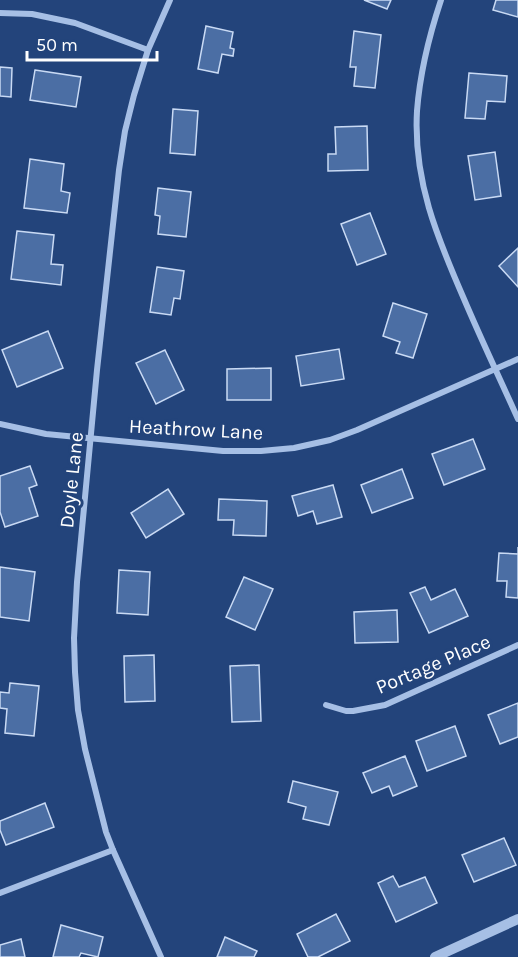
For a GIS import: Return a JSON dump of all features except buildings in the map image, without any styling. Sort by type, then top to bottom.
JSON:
[{"type":"street","name":"Doyle Lane","points":[[161,957],[106,832],[85,749],[78,710],[74,638],[77,582],[118,170],[125,131],[148,50],[170,0]]},
{"type":"street","points":[[441,0],[430,32],[417,112],[420,167],[424,191],[445,256],[518,419]]},
{"type":"street","points":[[0,13],[32,14],[75,23],[148,50]]},
{"type":"street","name":"Heathrow Lane","points":[[0,424],[46,434],[223,451],[294,448],[330,440],[357,430],[518,359]]},
{"type":"street","name":"Portage Place","points":[[326,705],[352,711],[385,705],[518,645]]},
{"type":"street","points":[[0,893],[113,850]]},
{"type":"street","points":[[435,957],[518,919]]}]
